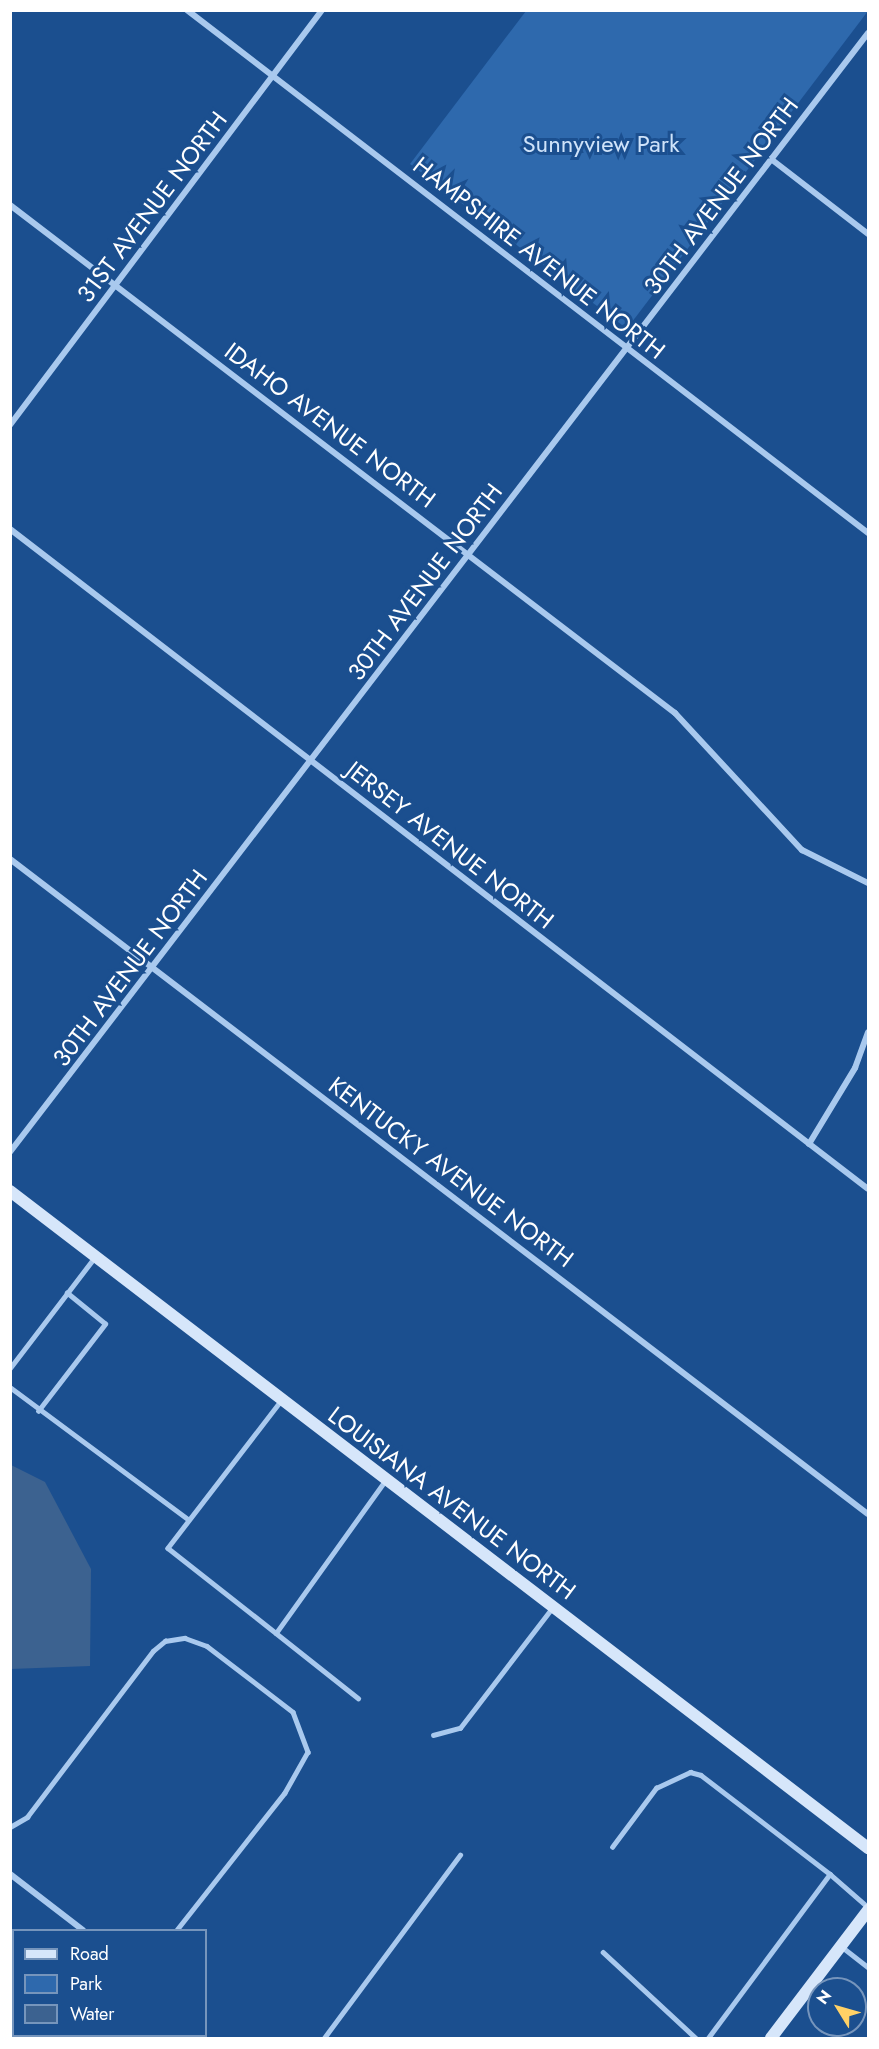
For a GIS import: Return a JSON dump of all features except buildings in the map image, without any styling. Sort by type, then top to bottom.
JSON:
[{"type":"street","name":"HAMPSHIRE AVENUE NORTH","points":[[187,10],[868,533]]},
{"type":"street","name":"31ST AVENUE NORTH","points":[[10,425],[322,10]]},
{"type":"street","name":"30TH AVENUE NORTH","points":[[10,1152],[868,33]]},
{"type":"street","points":[[771,159],[868,234]]},
{"type":"street","name":"IDAHO AVENUE NORTH","points":[[10,205],[469,553],[700,735],[802,850],[868,883]]},
{"type":"street","name":"JERSEY AVENUE NORTH","points":[[10,529],[868,1189]]},
{"type":"street","name":"KENTUCKY AVENUE NORTH","points":[[10,859],[868,1514]]},
{"type":"street","points":[[809,1144],[840,1095],[868,1032]]},
{"type":"street","name":"LOUISIANA AVENUE NORTH","points":[[10,1191],[868,1848]]},
{"type":"street","points":[[10,1874],[82,1929]]},
{"type":"street","points":[[771,2038],[868,1908]]},
{"type":"lane","points":[[10,1368],[95,1256]]},
{"type":"lane","points":[[38,1411],[105,1324],[68,1293]]},
{"type":"lane","points":[[10,1388],[38,1411],[188,1519]]},
{"type":"lane","points":[[282,1399],[168,1548],[358,1698]]},
{"type":"lane","points":[[276,1633],[387,1479]]},
{"type":"lane","points":[[433,1735],[460,1728],[553,1607]]},
{"type":"lane","points":[[10,1827],[27,1817],[153,1651],[165,1641],[185,1638],[207,1646],[293,1712],[308,1752],[285,1793],[178,1929]]},
{"type":"lane","points":[[612,1847],[656,1788],[690,1772],[701,1775],[830,1874],[868,1908]]},
{"type":"lane","points":[[324,2038],[460,1855]]},
{"type":"lane","points":[[708,2038],[830,1874]]},
{"type":"lane","points":[[841,1946],[868,1967]]},
{"type":"lane","points":[[603,1952],[696,2038]]},
{"type":"green space","name":"Sunnyview Park","points":[[868,10],[632,322],[622,325],[410,164],[526,11]]},
{"type":"water","points":[[11,1465],[45,1482],[91,1569],[90,1666],[11,1669]]}]
